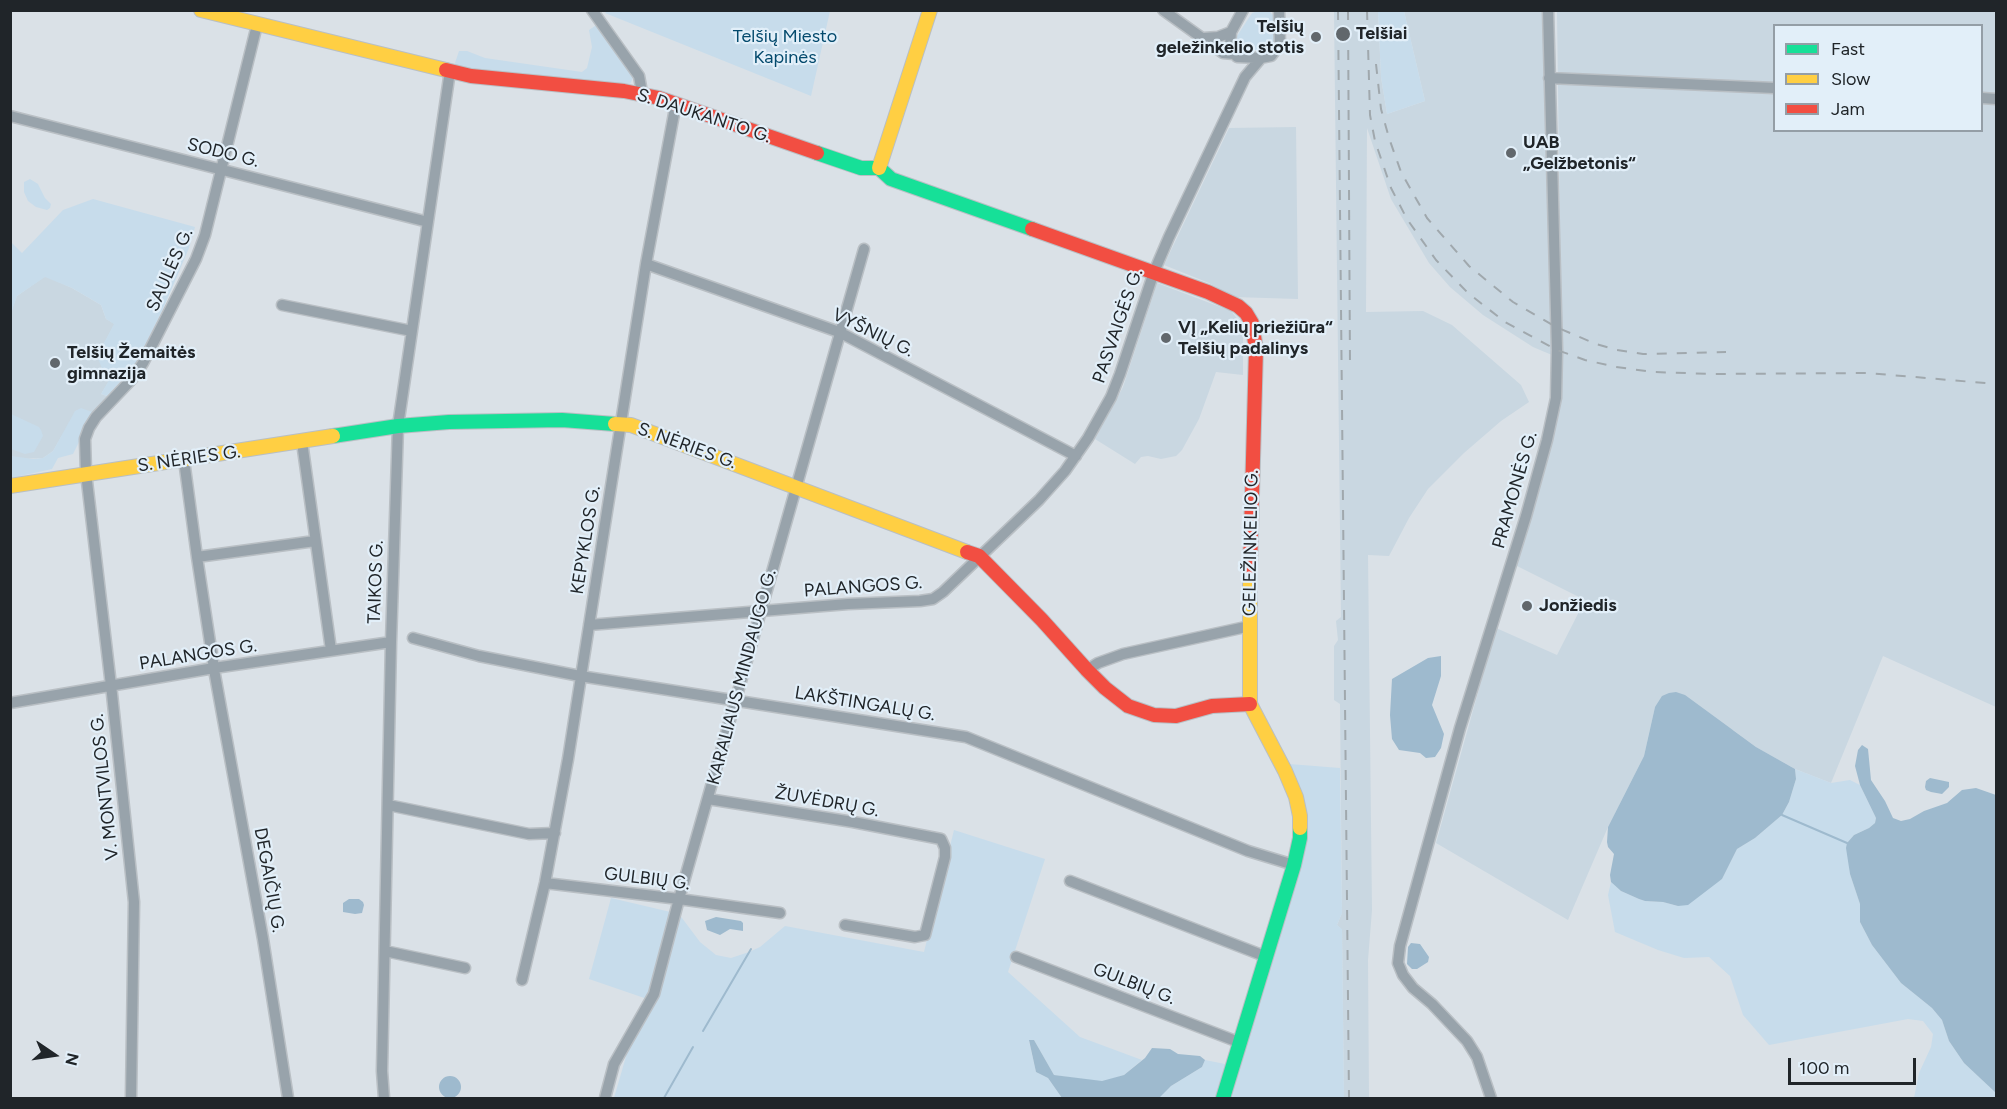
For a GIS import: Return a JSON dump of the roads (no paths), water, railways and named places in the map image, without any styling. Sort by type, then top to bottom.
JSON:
[{"type":"street","name":"S. DAUKANTO G.","points":[[201,10],[489,79],[640,94],[676,103],[861,168],[879,168],[891,179],[1154,272]]},
{"type":"street","points":[[592,10],[639,76],[640,94]]},
{"type":"street","points":[[879,168],[930,10]]},
{"type":"street","points":[[1163,10],[1223,52],[1235,56],[1261,58]]},
{"type":"street","points":[[1243,10],[1231,32],[1230,47],[1245,77]]},
{"type":"street","name":"PASVAIGĖS G.","points":[[979,556],[1039,500],[1076,456],[1094,429],[1111,397],[1154,272],[1245,77],[1261,58],[1271,56],[1280,44],[1279,10]]},
{"type":"street","name":"PRAMONĖS G.","points":[[1491,1098],[1476,1057],[1467,1041],[1434,1006],[1413,988],[1403,975],[1398,963],[1400,946],[1460,728],[1526,516],[1556,398],[1557,350],[1548,10]]},
{"type":"street","name":"SAULĖS G.","points":[[86,473],[85,439],[88,428],[132,379],[156,342],[196,259],[205,235],[257,25]]},
{"type":"street","points":[[1203,38],[1218,37],[1231,32]]},
{"type":"street","name":"TAIKOS G.","points":[[384,1098],[382,1071],[398,426],[450,71]]},
{"type":"street","points":[[1549,78],[1773,88]]},
{"type":"street","name":"KEPYKLOS G.","points":[[522,980],[555,833],[646,264],[676,103]]},
{"type":"street","name":"SODO G.","points":[[10,116],[428,222]]},
{"type":"street","name":"KARALIAUS MINDAUGO G.","points":[[606,1098],[614,1064],[654,994],[795,486],[864,249]]},
{"type":"street","name":"VYŠNIŲ G.","points":[[646,264],[839,332],[1076,456]]},
{"type":"street","name":"GELEŽINKELIO G.","points":[[1154,272],[1228,301],[1246,314],[1252,323],[1256,349],[1250,520],[1250,704],[1285,771],[1296,797],[1300,816],[1300,838],[1294,865],[1223,1098]]},
{"type":"street","points":[[282,305],[412,331]]},
{"type":"street","name":"S. NĖRIES G.","points":[[10,486],[398,426],[449,422],[562,420],[621,424],[645,429],[979,556],[1087,670],[1128,706],[1154,715],[1176,716],[1212,706],[1250,704]]},
{"type":"street","points":[[302,442],[331,650]]},
{"type":"street","name":"DEGAIČIŲ G.","points":[[184,460],[214,668],[263,939],[288,1098]]},
{"type":"street","name":"V. MONTVILOS G.","points":[[86,473],[134,902],[131,1098]]},
{"type":"street","points":[[197,557],[315,540]]},
{"type":"street","name":"PALANGOS G.","points":[[589,625],[848,604],[927,601],[943,592],[979,556]]},
{"type":"street","points":[[1087,670],[1098,663],[1124,654],[1250,626]]},
{"type":"street","name":"LAKŠTINGALŲ G.","points":[[413,638],[479,656],[580,676],[966,737],[1248,851],[1294,865]]},
{"type":"street","name":"PALANGOS G.","points":[[10,703],[214,668],[391,642]]},
{"type":"street","name":"ŽUVĖDRŲ G.","points":[[708,799],[853,822],[941,839],[945,848],[945,856],[926,935],[915,937],[845,925]]},
{"type":"street","points":[[388,805],[529,834],[555,833]]},
{"type":"street","points":[[1071,881],[1267,957]]},
{"type":"street","name":"GULBIŲ G.","points":[[545,883],[780,914]]},
{"type":"street","points":[[385,951],[465,968]]},
{"type":"street","name":"GULBIŲ G.","points":[[1016,957],[1240,1043]]},
{"type":"waterway","points":[[1782,815],[1847,843]]},
{"type":"waterway","points":[[703,1031],[751,949]]},
{"type":"waterway","points":[[664,1098],[693,1047]]},
{"type":"railway","points":[[1338,10],[1349,1098]]},
{"type":"railway","points":[[1348,10],[1350,367]]},
{"type":"railway","points":[[1367,10],[1370,115],[1375,141],[1391,188],[1407,219],[1436,260],[1468,293],[1505,322],[1557,350],[1585,360],[1653,372],[1868,373],[1996,384]]},
{"type":"railway","points":[[1376,64],[1381,109],[1401,172],[1427,218],[1469,266],[1513,302],[1556,327],[1596,344],[1643,354],[1726,352]]},
{"type":"place","name":"Telšiai","points":[[1343,34]]},
{"type":"place","name":"Telšių geležinkelio stotis","points":[[1316,37]]},
{"type":"place","name":"UAB „Gelžbetonis“","points":[[1511,153]]},
{"type":"place","name":"VĮ „Kelių priežiūra“ Telšių padalinys","points":[[1166,338]]},
{"type":"place","name":"Telšių Žemaitės gimnazija","points":[[55,363]]},
{"type":"place","name":"Jonžiedis","points":[[1527,606]]},
{"type":"park label","name":"Telšių Miesto Kapinės","points":[[785,47]]}]
